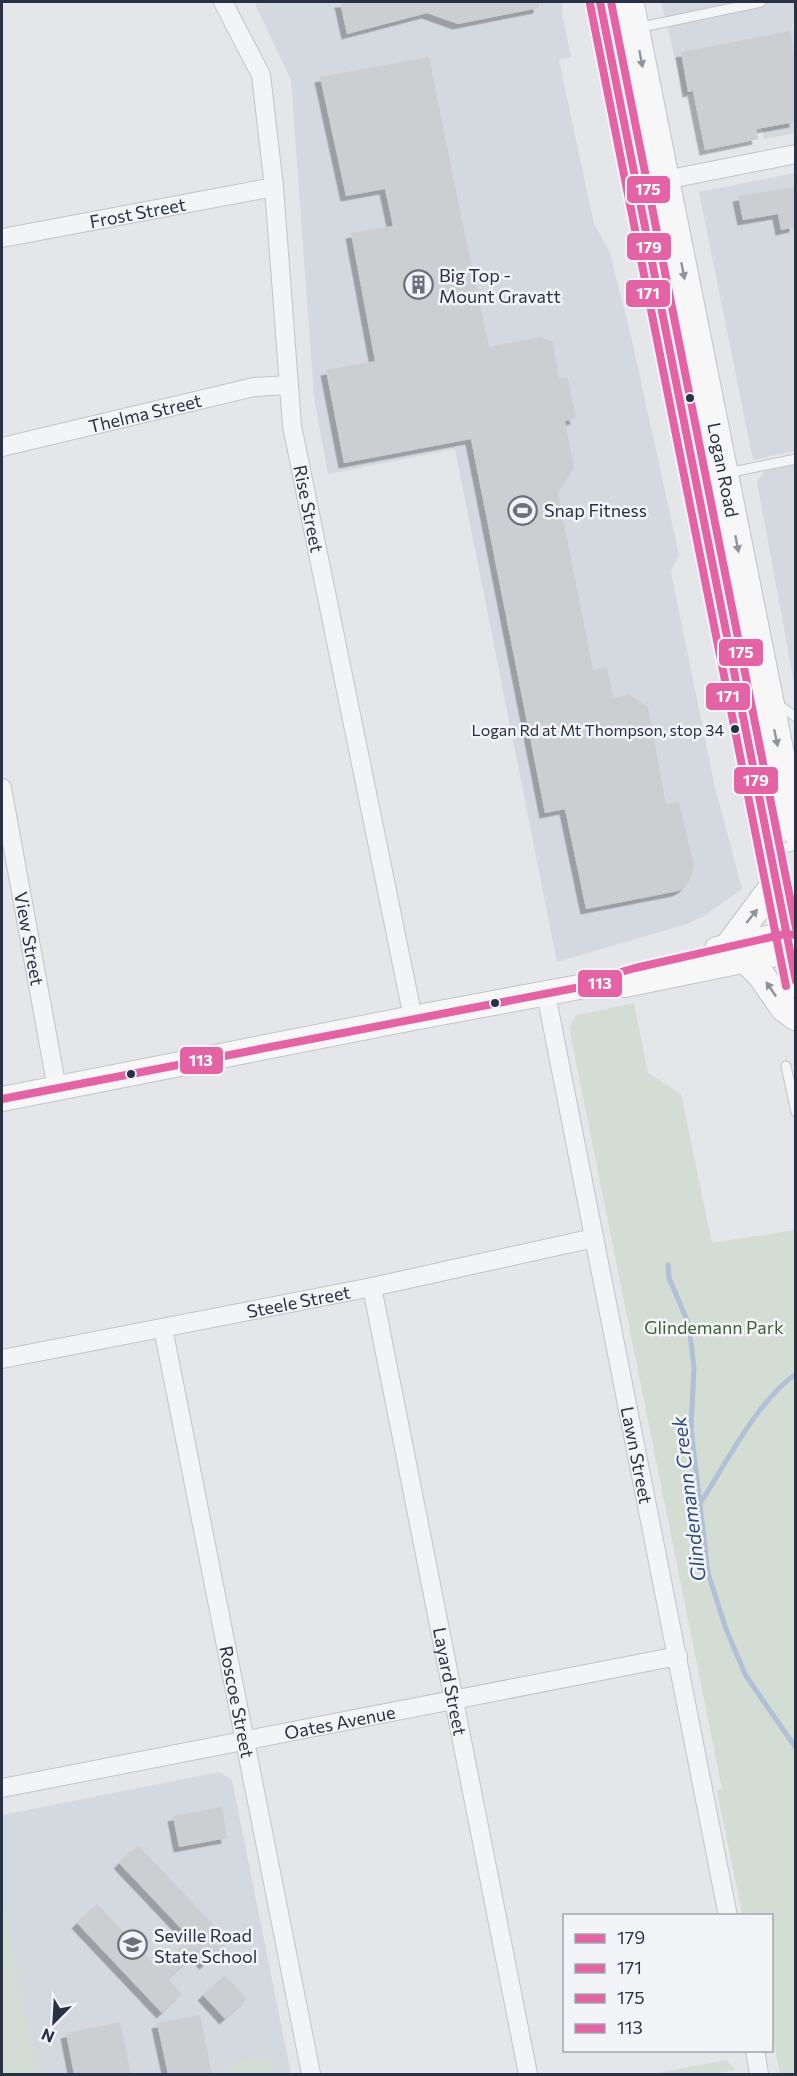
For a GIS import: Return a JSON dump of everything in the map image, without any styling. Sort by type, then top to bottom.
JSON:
[{"type":"main road","name":"Logan Road","points":[[600,2],[769,851],[791,942],[795,984]]},
{"type":"main road","name":"Logan Road","points":[[630,2],[795,832]]},
{"type":"main road","points":[[737,953],[776,884]]},
{"type":"main road","points":[[2,1100],[601,983],[621,972],[791,942]]},
{"type":"main road","points":[[737,953],[762,975],[784,1008],[795,1017]]},
{"type":"street","name":"Rise Street","points":[[223,2],[261,75],[274,187],[292,426],[413,1018]]},
{"type":"street","points":[[665,180],[795,154]]},
{"type":"street","name":"Frost Street","points":[[2,238],[274,187]]},
{"type":"street","name":"Thelma Street","points":[[2,447],[254,387],[289,385]]},
{"type":"street","name":"View Street","points":[[2,788],[57,1089]]},
{"type":"street","name":"Lawn Street","points":[[546,994],[728,1914]]},
{"type":"street","name":"Steele Street","points":[[2,1359],[372,1287],[594,1238]]},
{"type":"street","name":"Layard Street","points":[[372,1287],[528,2074]]},
{"type":"street","name":"Roscoe Street","points":[[163,1328],[310,2074]]},
{"type":"street","name":"Oates Avenue","points":[[2,1788],[678,1656]]},
{"type":"street","points":[[754,2052],[759,2074]]},
{"type":"lane","points":[[635,28],[761,2]]},
{"type":"lane","points":[[723,473],[795,459]]},
{"type":"lane","points":[[767,698],[795,717]]},
{"type":"lane","points":[[769,851],[795,845]]},
{"type":"lane","points":[[786,1066],[795,1112]]},
{"type":"shaded area","points":[[254,2],[562,2],[562,14],[571,57],[559,60],[594,224],[609,250],[631,336],[679,555],[671,572],[714,783],[742,889],[704,916],[687,924],[557,962],[455,449],[328,474],[314,397],[291,80]]},
{"type":"shaded area","points":[[661,2],[795,2],[795,23],[792,24],[796,43],[795,133],[764,139],[752,83],[684,95]]},
{"type":"shaded area","points":[[795,173],[795,451],[753,460],[699,192]]},
{"type":"shaded area","points":[[795,464],[795,688],[757,482],[766,469]]},
{"type":"shaded area","name":"Seville Road State School","points":[[219,1772],[232,1780],[291,2074],[2,2074],[2,1815]]},
{"type":"green space","name":"Glindemann Park","points":[[634,1003],[648,1073],[681,1094],[712,1243],[795,1230],[795,2074],[780,2074],[773,2039],[773,1914],[742,1913],[717,1791],[722,1789],[569,1027],[577,1015]]},
{"type":"green space","points":[[2,1900],[37,2074],[2,2074]]},
{"type":"green space","points":[[270,2056],[273,2074],[228,2074],[226,2064]]},
{"type":"green space","points":[[726,2060],[736,2070],[712,2074],[652,2074]]},
{"type":"building","points":[[340,2],[539,2],[539,8],[458,24],[427,13],[347,34]]},
{"type":"building","points":[[790,31],[795,61],[795,122],[756,129],[758,139],[705,150],[693,91],[688,92],[681,52]]},
{"type":"building","points":[[429,57],[489,347],[541,337],[553,342],[559,378],[568,378],[576,419],[565,421],[574,468],[558,493],[593,670],[607,667],[613,698],[629,695],[648,707],[666,804],[679,802],[694,867],[685,887],[678,891],[586,909],[565,809],[545,813],[471,439],[344,463],[326,370],[375,361],[351,233],[393,226],[385,189],[346,196],[320,77]]},
{"type":"building","points":[[795,187],[795,227],[781,230],[778,214],[743,220],[738,196]]},
{"type":"building","points":[[222,1807],[227,1838],[179,1847],[173,1816]]},
{"type":"building","points":[[138,1845],[229,1941],[205,1964],[195,1954],[168,1979],[182,1994],[162,2013],[77,1923],[97,1904],[158,1968],[190,1938],[119,1863]]},
{"type":"building","points":[[225,1975],[247,1999],[225,2019],[203,1995]]},
{"type":"building","points":[[200,2015],[212,2074],[168,2074],[157,2023]]},
{"type":"building","points":[[120,2022],[131,2074],[74,2074],[66,2033]]},
{"type":"waterway","name":"Glindemann Creek","points":[[668,1265],[669,1278],[689,1325],[694,1368],[691,1428],[708,1573],[726,1629],[746,1676],[796,1748]]},
{"type":"waterway","points":[[701,1502],[756,1416],[768,1400],[796,1374]]},
{"type":"transit line","name":"179","points":[[600,2],[796,981]]},
{"type":"transit line","name":"175","points":[[611,2],[796,928]]},
{"type":"transit line","name":"171","points":[[590,4],[786,986]]},
{"type":"transit line","name":"113","points":[[2,1099],[601,983],[621,972],[635,968],[785,934],[796,935]]},
{"type":"place","name":"Big Top - Mount Gravatt","points":[[418,285]]},
{"type":"place","name":"Snap Fitness","points":[[523,510]]},
{"type":"place","name":"Logan Rd at Mt Thompson, stop 34","points":[[735,729]]},
{"type":"place","name":"Seville Road State School","points":[[133,1945]]}]
